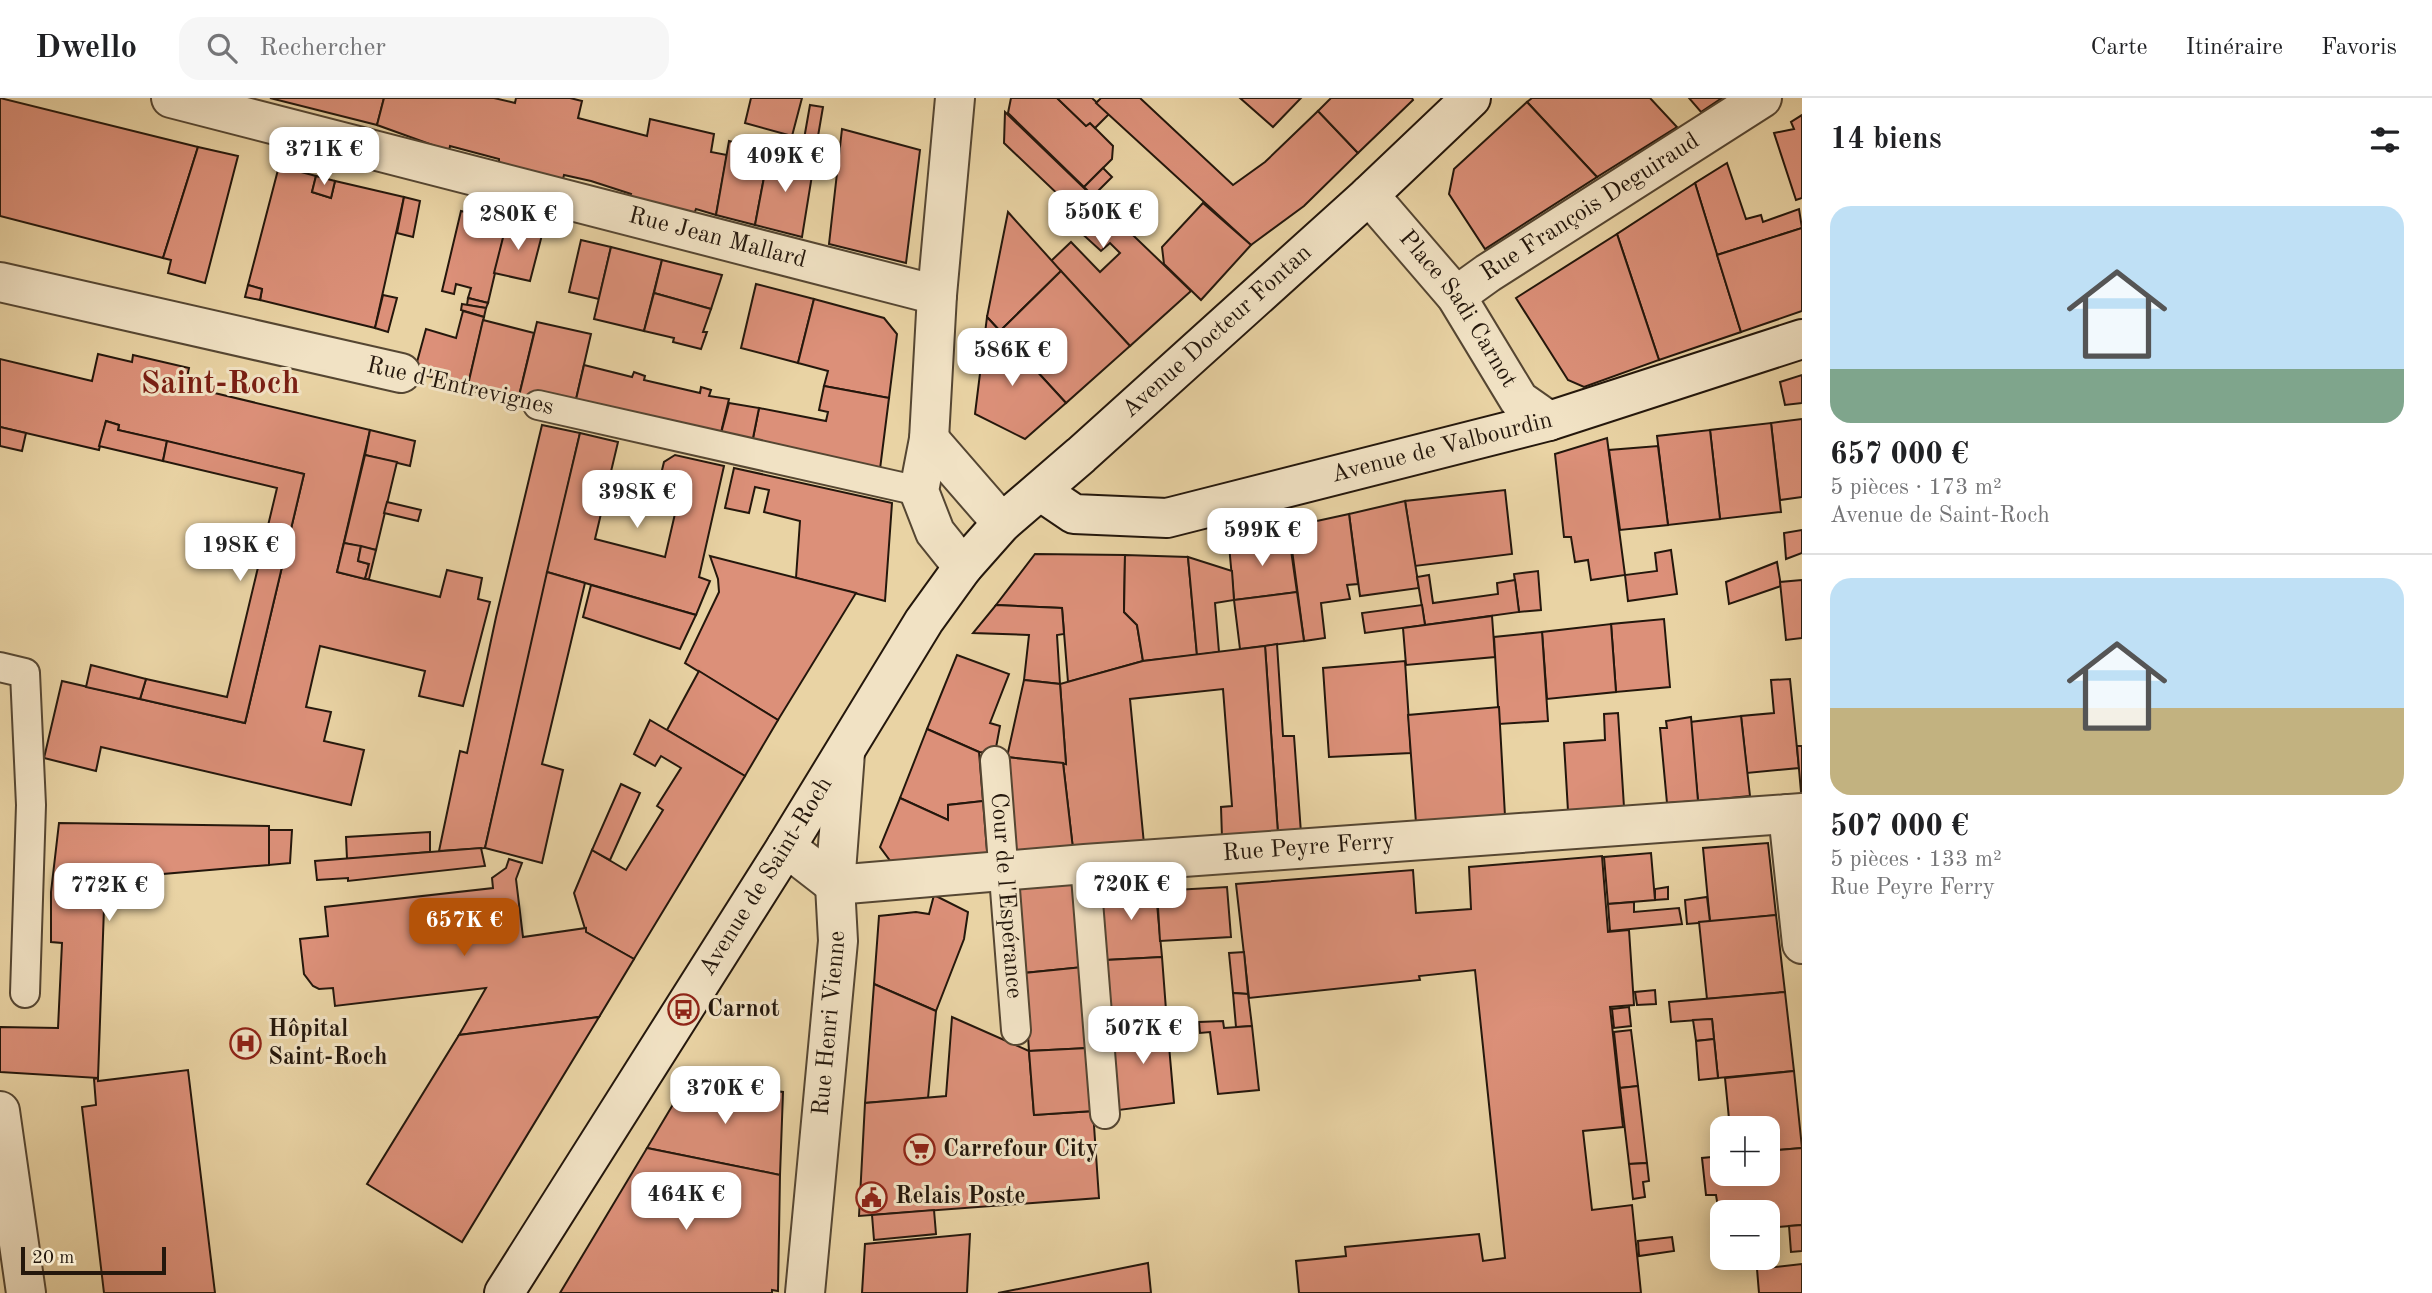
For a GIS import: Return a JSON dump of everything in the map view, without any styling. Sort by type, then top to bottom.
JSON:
[{"type":"street","name":"Rue Jean Mallard","points":[[171,98],[937,295]]},
{"type":"street","points":[[955,98],[937,295],[929,439],[919,491],[935,532],[963,567]]},
{"type":"street","name":"Avenue Docteur Fontan","points":[[963,567],[1002,523],[1040,492],[1368,195],[1471,98]]},
{"type":"street","name":"Rue François Deguiraud","points":[[1456,296],[1762,98]]},
{"type":"street","name":"Place Sadi Carnot","points":[[1368,195],[1456,296],[1519,400],[1549,421]]},
{"type":"street","name":"Rue d'Entrevignes","points":[[0,282],[401,373]]},
{"type":"street","name":"Avenue de Valbourdin","points":[[1040,492],[1074,514],[1167,518],[1549,421],[1802,338]]},
{"type":"street","points":[[929,439],[1002,523]]},
{"type":"street","name":"Avenue de Saint-Roch","points":[[504,1293],[845,753],[924,621],[963,567]]},
{"type":"street","name":"Rue Henri Vienne","points":[[805,1293],[838,941],[835,885],[845,753]]},
{"type":"street","points":[[1795,814],[1802,944]]},
{"type":"street","name":"Rue Peyre Ferry","points":[[835,885],[1085,864],[1795,814]]},
{"type":"street","points":[[786,847],[835,885]]},
{"type":"street","points":[[0,1111],[26,1293]]},
{"type":"lane","name":"Rue d'Entrevignes","points":[[538,405],[919,491]]},
{"type":"lane","points":[[0,667],[25,673],[31,805],[25,993]]},
{"type":"lane","name":"Cour de l'Espérance","points":[[995,761],[1016,1030]]},
{"type":"lane","points":[[1085,864],[1105,1114]]},
{"type":"path","name":"Rue d'Entrevignes","points":[[401,373],[538,405]]},
{"type":"building","points":[[0,98],[198,147],[163,258],[0,216]]},
{"type":"building","points":[[270,98],[384,98],[377,125]]},
{"type":"building","points":[[384,98],[494,98],[515,103],[516,98],[570,98],[582,101],[578,118],[647,136],[650,119],[714,134],[711,152],[727,155],[716,215],[696,209],[694,214],[630,197],[631,194],[591,181],[564,175],[563,179],[499,163],[499,159],[450,146],[449,151],[377,125]]},
{"type":"building","points":[[751,98],[802,98],[792,136],[745,123]]},
{"type":"building","points":[[1011,98],[1057,98],[1086,126],[1090,123],[1113,146],[1112,159],[1084,187],[1008,113]]},
{"type":"building","points":[[1057,98],[1092,98],[1109,114],[1095,128],[1090,123],[1086,126]]},
{"type":"building","points":[[1101,98],[1140,98],[1233,185],[1265,162],[1318,111],[1358,153],[1304,206],[1251,245],[1096,103]]},
{"type":"building","points":[[1240,98],[1301,98],[1273,127]]},
{"type":"building","points":[[1331,98],[1413,100],[1358,153],[1318,111]]},
{"type":"building","points":[[1532,98],[1650,98],[1677,127],[1597,177],[1527,102]]},
{"type":"building","points":[[1689,98],[1722,98],[1701,112]]},
{"type":"building","points":[[1527,102],[1597,177],[1485,249],[1449,194],[1454,169]]},
{"type":"building","points":[[810,105],[823,107],[817,142],[804,139]]},
{"type":"building","points":[[1005,112],[1191,291],[1130,346],[1051,261],[1071,242],[1100,272],[1120,253],[1110,243],[1101,251],[1056,210],[1064,200],[1004,143]]},
{"type":"building","points":[[1802,115],[1802,198],[1796,200],[1774,133],[1794,129],[1791,122]]},
{"type":"building","points":[[842,129],[920,150],[906,263],[829,244]]},
{"type":"building","points":[[729,141],[769,151],[755,225],[716,215]]},
{"type":"building","points":[[198,147],[238,156],[205,283],[168,273],[171,260],[163,258]]},
{"type":"building","points":[[769,151],[814,163],[802,237],[755,225]]},
{"type":"building","points":[[1727,163],[1746,219],[1761,215],[1763,222],[1799,209],[1802,228],[1717,255],[1695,183]]},
{"type":"building","points":[[279,166],[316,176],[312,192],[331,198],[335,181],[404,197],[375,328],[260,300],[262,289],[248,285]]},
{"type":"building","points":[[1103,168],[1112,177],[1093,196],[1084,187]]},
{"type":"building","points":[[316,176],[335,181],[331,198],[312,192]]},
{"type":"building","points":[[1695,183],[1741,332],[1659,360],[1617,234]]},
{"type":"building","points":[[404,197],[420,201],[413,237],[397,233]]},
{"type":"building","points":[[1203,203],[1251,245],[1201,300],[1164,264],[1162,247]]},
{"type":"building","points":[[461,211],[507,222],[488,303],[468,298],[471,288],[456,284],[454,294],[442,291]]},
{"type":"building","points":[[1008,212],[1061,271],[1000,331],[987,317]]},
{"type":"building","points":[[507,222],[543,231],[530,281],[494,273]]},
{"type":"building","points":[[1802,228],[1802,311],[1741,332],[1717,255]]},
{"type":"building","points":[[1617,234],[1659,360],[1584,387],[1568,380],[1516,298]]},
{"type":"building","points":[[581,240],[611,247],[599,299],[569,292]]},
{"type":"building","points":[[611,247],[662,260],[644,331],[594,319]]},
{"type":"building","points":[[662,260],[722,275],[711,309],[654,293]]},
{"type":"building","points":[[1061,271],[1130,346],[1066,403],[1000,331]]},
{"type":"building","points":[[756,284],[814,299],[798,363],[741,348]]},
{"type":"building","points":[[248,285],[262,289],[260,300],[245,297]]},
{"type":"building","points":[[654,293],[711,309],[703,332],[707,332],[701,349],[673,342],[674,338],[644,331]]},
{"type":"building","points":[[383,295],[397,298],[388,332],[375,328]]},
{"type":"building","points":[[468,298],[488,303],[486,308],[467,305]]},
{"type":"building","points":[[814,299],[884,318],[897,334],[889,398],[824,386],[828,371],[798,363]]},
{"type":"building","points":[[462,304],[486,308],[484,317],[461,310]]},
{"type":"building","points":[[463,311],[484,317],[468,385],[414,373],[426,329],[456,338]]},
{"type":"building","points":[[987,317],[1066,403],[1025,439],[975,414]]},
{"type":"building","points":[[483,320],[534,333],[519,396],[468,385]]},
{"type":"building","points":[[537,322],[591,334],[574,408],[519,396]]},
{"type":"building","points":[[98,354],[132,362],[133,355],[189,368],[185,386],[370,430],[337,572],[440,597],[447,570],[482,578],[478,599],[490,602],[463,706],[419,696],[425,671],[320,646],[306,707],[331,712],[324,741],[364,750],[351,805],[101,747],[96,771],[44,758],[62,681],[245,723],[304,474],[118,430],[119,425],[106,421],[99,450],[0,427],[0,359],[92,381]]},
{"type":"building","points":[[584,365],[632,377],[634,372],[645,376],[644,380],[700,393],[701,387],[711,390],[709,396],[729,399],[719,441],[574,408]]},
{"type":"building","points":[[1802,375],[1802,403],[1785,405],[1780,382]]},
{"type":"building","points":[[824,386],[889,398],[879,477],[751,448],[759,408],[826,421],[828,412],[819,410]]},
{"type":"building","points":[[729,403],[759,408],[751,448],[719,441]]},
{"type":"building","points":[[1802,419],[1802,497],[1780,500],[1771,423]]},
{"type":"building","points":[[106,421],[119,425],[118,430],[167,441],[163,461],[99,446]]},
{"type":"building","points":[[1771,423],[1781,512],[1720,519],[1710,430]]},
{"type":"building","points":[[542,425],[580,433],[485,848],[439,851],[460,751],[467,753]]},
{"type":"building","points":[[0,427],[26,433],[22,451],[0,446]]},
{"type":"building","points":[[370,430],[415,441],[410,466],[365,455]]},
{"type":"building","points":[[1710,430],[1720,519],[1668,525],[1657,436]]},
{"type":"building","points":[[580,433],[618,442],[595,539],[665,557],[677,505],[655,499],[664,462],[675,455],[724,466],[699,577],[710,581],[696,615],[547,572]]},
{"type":"building","points":[[1607,438],[1625,575],[1591,580],[1588,560],[1575,562],[1571,537],[1564,537],[1555,454]]},
{"type":"building","points":[[167,441],[304,474],[245,723],[140,699],[146,679],[227,697],[277,488],[163,461]]},
{"type":"building","points":[[1658,446],[1668,525],[1620,530],[1609,450]]},
{"type":"building","points":[[365,455],[397,462],[376,550],[344,543]]},
{"type":"building","points":[[734,468],[892,503],[885,601],[796,578],[800,521],[764,512],[769,490],[755,487],[749,513],[725,508]]},
{"type":"building","points":[[1505,490],[1512,554],[1415,566],[1405,501]]},
{"type":"building","points":[[1405,501],[1419,588],[1360,596],[1349,514]]},
{"type":"building","points":[[387,502],[421,510],[418,521],[384,513]]},
{"type":"building","points":[[1349,514],[1358,584],[1347,585],[1350,599],[1321,603],[1325,638],[1304,641],[1289,527]]},
{"type":"building","points":[[1802,530],[1802,553],[1786,559],[1784,533]]},
{"type":"building","points":[[1289,536],[1297,592],[1234,600],[1229,545]]},
{"type":"building","points":[[344,543],[361,546],[358,561],[369,564],[365,579],[337,572]]},
{"type":"building","points":[[361,546],[376,550],[369,579],[365,579],[369,564],[358,561]]},
{"type":"building","points":[[1671,550],[1677,594],[1628,601],[1625,575],[1657,571],[1655,553]]},
{"type":"building","points":[[1035,554],[1125,555],[1124,612],[1137,625],[1143,661],[1068,682],[1062,608],[996,605]]},
{"type":"building","points":[[1125,555],[1188,557],[1197,655],[1143,661],[1137,625],[1124,612]]},
{"type":"building","points":[[710,556],[856,593],[778,720],[685,663],[719,592],[718,579]]},
{"type":"building","points":[[1188,557],[1232,571],[1234,600],[1215,603],[1219,652],[1197,655]]},
{"type":"building","points":[[1777,562],[1781,586],[1729,604],[1726,582]]},
{"type":"building","points":[[1538,571],[1541,610],[1519,612],[1514,574]]},
{"type":"building","points":[[547,572],[585,583],[542,764],[563,770],[542,863],[485,848]]},
{"type":"building","points":[[1429,575],[1433,603],[1498,594],[1497,583],[1515,580],[1519,612],[1425,625],[1417,577]]},
{"type":"building","points":[[1802,580],[1802,638],[1786,640],[1780,582]]},
{"type":"building","points":[[591,585],[696,615],[680,649],[583,617]]},
{"type":"building","points":[[1297,592],[1304,641],[1240,649],[1234,600]]},
{"type":"building","points":[[996,605],[1062,608],[1064,634],[1057,635],[1060,684],[1024,680],[1029,635],[973,633]]},
{"type":"building","points":[[1422,605],[1425,625],[1365,633],[1362,613]]},
{"type":"building","points":[[1492,616],[1495,657],[1406,665],[1403,628]]},
{"type":"building","points":[[1664,619],[1670,687],[1616,692],[1611,624]]},
{"type":"building","points":[[1611,624],[1616,692],[1547,699],[1542,632]]},
{"type":"building","points":[[1542,632],[1548,721],[1499,724],[1494,637]]},
{"type":"building","points":[[1277,644],[1283,736],[1294,736],[1301,833],[1278,834],[1265,646]]},
{"type":"building","points":[[1265,646],[1278,834],[1222,838],[1221,807],[1232,806],[1223,689],[1130,699],[1144,844],[1073,849],[1063,763],[1066,764],[1060,684],[1143,661]]},
{"type":"building","points":[[957,655],[1009,674],[990,723],[1000,726],[995,753],[979,752],[927,729]]},
{"type":"building","points":[[1405,661],[1411,753],[1329,757],[1323,668]]},
{"type":"building","points":[[91,665],[146,679],[140,699],[86,687]]},
{"type":"building","points":[[699,671],[778,720],[745,776],[667,730]]},
{"type":"building","points":[[1790,679],[1799,768],[1747,773],[1741,716],[1774,713],[1771,680]]},
{"type":"building","points":[[1024,680],[1060,684],[1066,764],[1007,757]]},
{"type":"building","points":[[1499,707],[1505,816],[1416,823],[1408,715]]},
{"type":"building","points":[[1618,713],[1624,807],[1568,811],[1564,743],[1605,740],[1604,714]]},
{"type":"building","points":[[1741,716],[1750,796],[1698,801],[1690,722]]},
{"type":"building","points":[[1691,717],[1698,801],[1667,803],[1660,728],[1667,728],[1666,721]]},
{"type":"building","points":[[650,720],[745,776],[634,959],[586,932],[574,893],[592,850],[626,870],[663,810],[657,806],[681,768],[661,756],[655,766],[634,754]]},
{"type":"building","points":[[927,729],[979,752],[983,801],[948,805],[948,820],[900,798]]},
{"type":"building","points":[[1797,746],[1802,746],[1802,792],[1801,792]]},
{"type":"building","points":[[1005,757],[1063,763],[1073,849],[1013,863]]},
{"type":"building","points":[[621,784],[640,793],[610,860],[592,850]]},
{"type":"building","points":[[900,798],[948,820],[948,805],[983,801],[988,863],[894,866],[880,847]]},
{"type":"building","points":[[59,823],[269,826],[269,865],[105,879],[98,1078],[0,1072],[0,1027],[58,1028],[62,943],[51,942],[51,892]]},
{"type":"building","points":[[269,830],[292,830],[290,863],[269,865]]},
{"type":"building","points":[[430,832],[430,852],[347,859],[346,837]]},
{"type":"building","points":[[1768,843],[1776,915],[1710,922],[1703,848]]},
{"type":"building","points":[[481,848],[485,866],[348,881],[348,878],[317,880],[315,861]]},
{"type":"building","points":[[1651,853],[1655,900],[1608,904],[1604,857]]},
{"type":"building","points":[[1602,856],[1608,932],[1629,930],[1634,1005],[1610,1007],[1623,1127],[1583,1131],[1592,1210],[1632,1205],[1641,1293],[1299,1293],[1296,1261],[1346,1256],[1345,1247],[1479,1234],[1483,1261],[1505,1258],[1475,970],[1419,976],[1420,980],[1249,998],[1236,884],[1413,870],[1416,913],[1471,909],[1469,867]]},
{"type":"building","points":[[509,859],[522,863],[516,879],[523,937],[586,928],[586,932],[634,959],[599,1017],[459,1035],[486,988],[335,1006],[333,988],[319,989],[313,986],[304,974],[300,939],[328,936],[325,907],[493,888],[492,878],[506,868]]},
{"type":"building","points":[[1078,883],[1083,967],[1024,973],[1018,887]]},
{"type":"building","points":[[1155,883],[1162,957],[1106,960],[1101,886]]},
{"type":"building","points":[[1227,887],[1231,937],[1160,941],[1157,891]]},
{"type":"building","points":[[1668,887],[1668,899],[1655,900],[1655,889]]},
{"type":"building","points":[[934,895],[968,912],[964,939],[936,1011],[874,984],[879,916],[916,912],[929,914]]},
{"type":"building","points":[[1707,897],[1710,922],[1687,924],[1685,900]]},
{"type":"building","points":[[1634,902],[1634,912],[1679,908],[1682,924],[1610,931],[1608,904]]},
{"type":"building","points":[[1776,915],[1785,992],[1707,999],[1699,922]]},
{"type":"building","points":[[1244,952],[1248,994],[1233,993],[1229,953]]},
{"type":"building","points":[[1162,957],[1167,1023],[1112,1027],[1106,960]]},
{"type":"building","points":[[1083,967],[1088,1048],[1029,1051],[1024,973]]},
{"type":"building","points":[[874,984],[936,1011],[928,1098],[865,1103]]},
{"type":"building","points":[[1655,990],[1656,1004],[1637,1005],[1635,992]]},
{"type":"building","points":[[1785,992],[1794,1071],[1718,1078],[1712,1019],[1671,1022],[1669,1002]]},
{"type":"building","points":[[1233,993],[1248,994],[1252,1026],[1236,1027]]},
{"type":"building","points":[[1629,1007],[1631,1026],[1614,1028],[1612,1009]]},
{"type":"building","points":[[599,1017],[462,1242],[367,1184],[459,1035]]},
{"type":"building","points":[[952,1017],[1029,1051],[1034,1115],[1093,1111],[1099,1198],[859,1216],[865,1103],[946,1096]]},
{"type":"building","points":[[1712,1019],[1714,1039],[1696,1041],[1693,1020]]},
{"type":"building","points":[[1223,1021],[1224,1028],[1252,1026],[1259,1090],[1218,1094],[1210,1032],[1200,1033],[1199,1022]]},
{"type":"building","points":[[1167,1023],[1174,1103],[1119,1110],[1112,1027]]},
{"type":"building","points":[[1631,1030],[1638,1086],[1620,1088],[1614,1032]]},
{"type":"building","points":[[1714,1039],[1718,1078],[1699,1080],[1696,1041]]},
{"type":"building","points":[[1088,1048],[1093,1111],[1034,1115],[1029,1051]]},
{"type":"building","points":[[188,1070],[215,1293],[104,1293],[82,1107],[96,1105],[94,1079],[98,1078],[98,1081]]},
{"type":"building","points":[[1794,1071],[1802,1148],[1780,1150],[1780,1116],[1729,1116],[1725,1078]]},
{"type":"building","points":[[687,1081],[783,1092],[780,1175],[647,1148]]},
{"type":"building","points":[[1638,1086],[1647,1163],[1629,1164],[1620,1088]]},
{"type":"building","points":[[647,1148],[780,1175],[778,1291],[560,1293]]},
{"type":"building","points":[[1802,1148],[1802,1225],[1780,1227],[1780,1200],[1717,1200],[1716,1195],[1706,1195],[1702,1158],[1710,1157],[1710,1186],[1780,1186],[1780,1150]]},
{"type":"building","points":[[1647,1163],[1649,1181],[1643,1182],[1645,1197],[1633,1199],[1629,1164]]},
{"type":"building","points":[[934,1210],[936,1234],[874,1240],[872,1215]]},
{"type":"building","points":[[1802,1225],[1802,1251],[1791,1252],[1789,1226]]},
{"type":"building","points":[[970,1234],[967,1293],[862,1293],[865,1244]]},
{"type":"building","points":[[1672,1237],[1674,1251],[1639,1256],[1638,1241]]},
{"type":"building","points":[[1148,1263],[1151,1293],[998,1293]]},
{"type":"building","points":[[1802,1264],[1802,1293],[1759,1293],[1757,1270],[1780,1270],[1780,1266]]},
{"type":"place","name":"Carnot","points":[[684,1010]]},
{"type":"place","name":"Hôpital Saint-Roch","points":[[245,1044]]},
{"type":"place","name":"Carrefour City","points":[[920,1150]]},
{"type":"place","name":"Relais Poste","points":[[872,1197]]},
{"type":"district","name":"Saint-Roch","points":[[220,385]]}]
